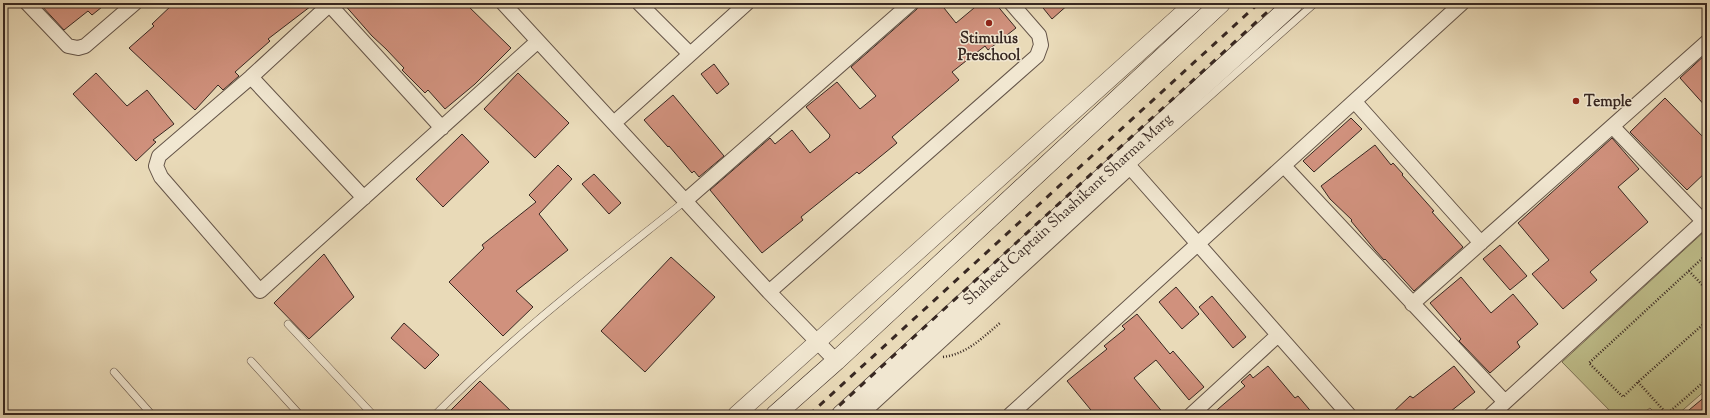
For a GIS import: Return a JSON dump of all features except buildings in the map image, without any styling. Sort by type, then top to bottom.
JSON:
[{"type":"main road","points":[[775,415],[836,361],[1221,3]]},
{"type":"main road","name":"Shaheed Captain Shashikant Sharma Marg","points":[[842,415],[1127,163],[1289,6]]},
{"type":"street","points":[[27,3],[68,46],[78,48],[85,46],[135,3]]},
{"type":"street","points":[[503,3],[769,292],[836,361]]},
{"type":"street","points":[[639,3],[690,54]]},
{"type":"street","points":[[614,123],[747,3]]},
{"type":"street","points":[[685,201],[911,3]]},
{"type":"street","points":[[769,292],[1036,56],[1041,45],[1039,35],[1011,3]]},
{"type":"street","points":[[736,415],[1194,3]]},
{"type":"street","points":[[1010,415],[1462,3]]},
{"type":"street","points":[[442,128],[329,4],[251,77],[159,156],[156,166],[161,177],[260,291],[442,128],[538,41]]},
{"type":"street","points":[[1412,304],[1707,42]]},
{"type":"street","points":[[251,77],[364,198]]},
{"type":"street","points":[[1355,102],[1482,243]]},
{"type":"street","points":[[1494,414],[1505,402],[1705,220],[1613,127]]},
{"type":"street","points":[[866,413],[1127,163],[1349,415]]},
{"type":"street","points":[[1284,166],[1505,402]]},
{"type":"street","points":[[1194,414],[1278,335]]},
{"type":"lane","points":[[1127,163],[1315,3]]},
{"type":"lane","points":[[435,415],[508,344],[565,296],[685,201]]},
{"type":"lane","points":[[288,324],[373,415]]},
{"type":"lane","points":[[251,361],[300,415]]},
{"type":"lane","points":[[114,372],[152,415]]},
{"type":"path","points":[[1707,254],[1589,363],[1623,397],[1707,321]]},
{"type":"path","points":[[1689,271],[1707,290]]},
{"type":"path","points":[[957,355],[970,348],[1000,323]]},
{"type":"path","points":[[1638,382],[1667,414],[1707,379]]},
{"type":"shaded area","points":[[1707,229],[1707,389],[1677,415],[1657,415],[1650,408],[1640,415],[1614,415],[1562,362]]},
{"type":"railway","points":[[809,415],[1259,3]]},
{"type":"railway","points":[[829,415],[1277,3]]},
{"type":"place","name":"Stimulus Preschool","points":[[989,23]]},
{"type":"place","name":"Temple","points":[[1576,101]]}]
